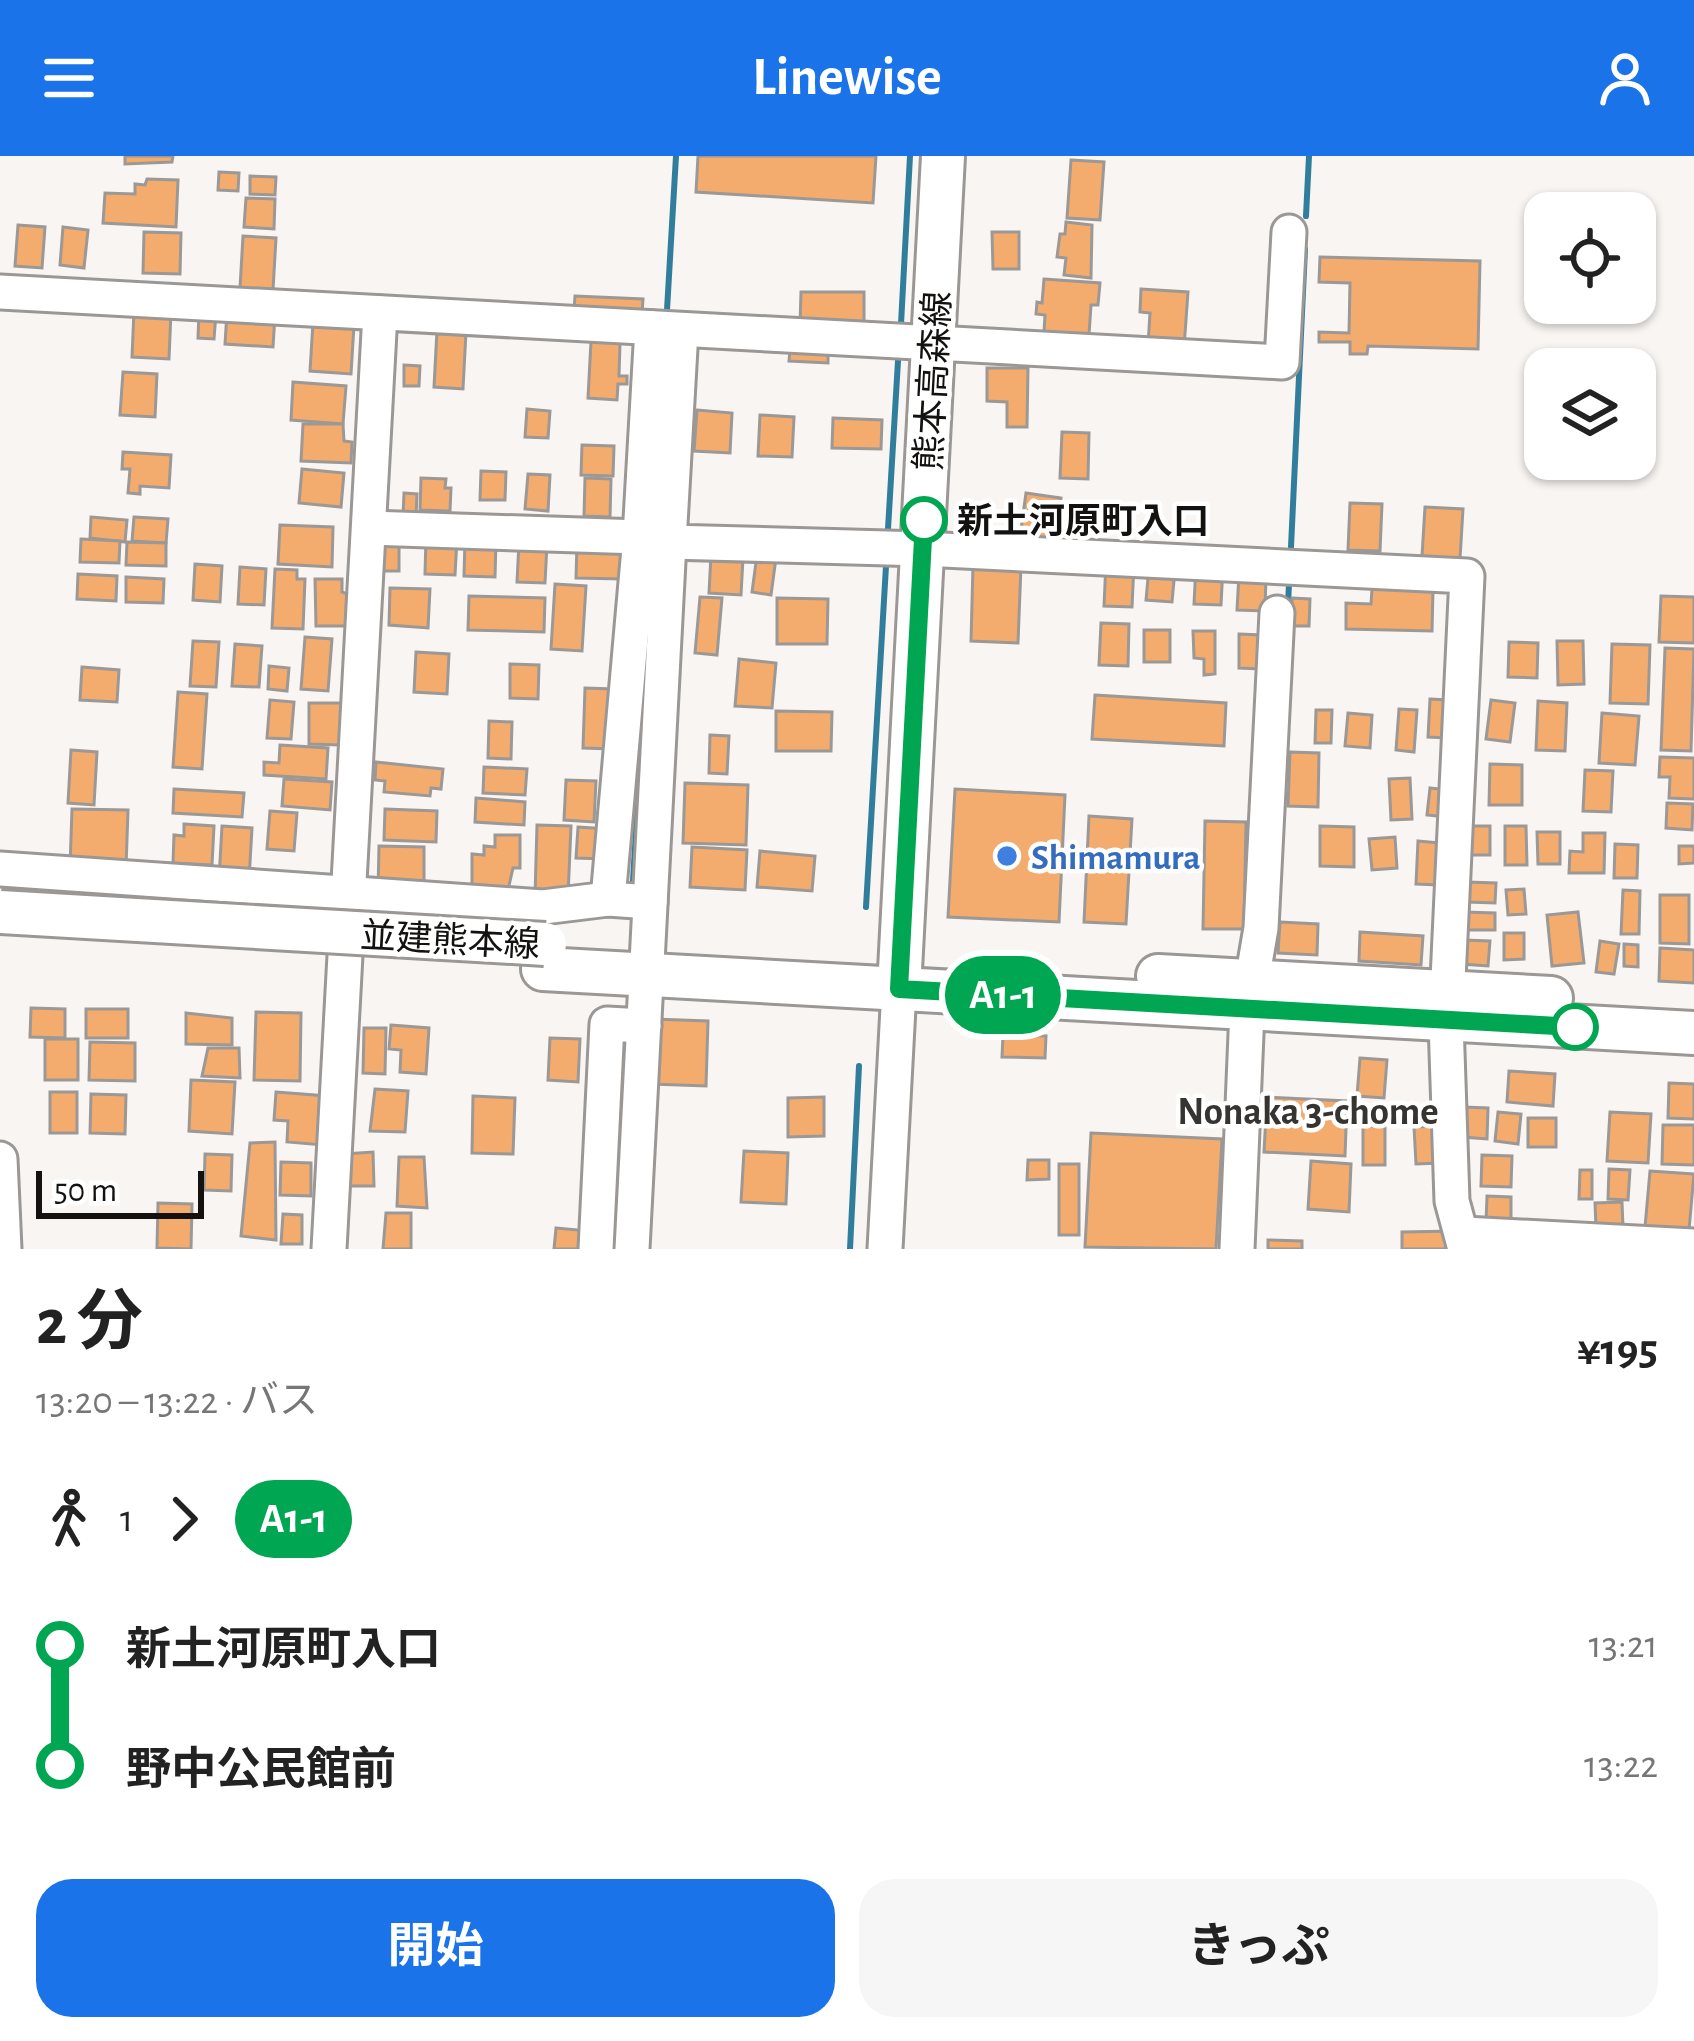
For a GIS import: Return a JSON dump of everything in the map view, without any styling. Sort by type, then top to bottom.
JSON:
[{"type":"main road","name":"熊本高森線","points":[[899,977],[943,156]]},
{"type":"main road","name":"並建熊本線","points":[[0,912],[646,964],[899,977]]},
{"type":"main road","name":"並建熊本線","points":[[0,938],[544,956]]},
{"type":"main road","points":[[899,977],[1448,1006],[1694,1007]]},
{"type":"main road","points":[[1448,1006],[1694,1033]]},
{"type":"street","points":[[0,292],[1282,362],[1289,232]]},
{"type":"street","points":[[329,1249],[380,313]]},
{"type":"street","points":[[632,1249],[650,902],[654,539],[666,329]]},
{"type":"street","points":[[369,528],[1467,576],[1448,1006],[1452,1201],[1465,1241],[1694,1246]]},
{"type":"street","points":[[608,898],[654,539]]},
{"type":"street","points":[[1237,1249],[1249,995],[1261,928],[1276,613]]},
{"type":"street","points":[[0,869],[542,907],[608,898],[650,902]]},
{"type":"street","points":[[885,1249],[899,977]]},
{"type":"street","points":[[596,1249],[607,1024],[644,1026]]},
{"type":"street","points":[[0,1159],[4,1249]]},
{"type":"building","points":[[125,156],[173,156],[172,162],[125,164]]},
{"type":"building","points":[[698,156],[876,156],[873,203],[696,192]]},
{"type":"building","points":[[1071,160],[1104,162],[1100,220],[1067,218]]},
{"type":"building","points":[[219,172],[239,173],[238,191],[218,190]]},
{"type":"building","points":[[250,176],[276,177],[275,195],[250,194]]},
{"type":"building","points":[[147,179],[178,180],[176,227],[103,223],[105,193],[135,194],[135,184],[145,185]]},
{"type":"building","points":[[246,198],[275,199],[274,229],[244,227]]},
{"type":"building","points":[[1066,222],[1092,225],[1091,278],[1064,275],[1066,258],[1057,257]]},
{"type":"building","points":[[18,225],[45,227],[42,268],[15,266]]},
{"type":"building","points":[[63,227],[88,230],[84,268],[60,265]]},
{"type":"building","points":[[144,232],[181,233],[180,274],[143,273]]},
{"type":"building","points":[[992,232],[1019,232],[1019,269],[993,269]]},
{"type":"building","points":[[243,236],[276,238],[273,290],[240,288]]},
{"type":"building","points":[[1320,257],[1480,261],[1478,349],[1368,346],[1367,354],[1350,354],[1350,342],[1319,342],[1319,332],[1349,333],[1350,283],[1319,282]]},
{"type":"building","points":[[1044,279],[1100,283],[1098,305],[1091,305],[1089,335],[1044,332],[1045,315],[1036,314]]},
{"type":"building","points":[[1141,289],[1188,292],[1184,348],[1148,345],[1150,313],[1140,312]]},
{"type":"building","points":[[801,292],[864,292],[864,324],[800,324]]},
{"type":"building","points":[[575,296],[643,299],[642,314],[574,310]]},
{"type":"building","points":[[134,310],[171,312],[169,359],[132,357]]},
{"type":"building","points":[[199,312],[216,313],[214,339],[198,338]]},
{"type":"building","points":[[227,312],[275,315],[273,347],[225,344]]},
{"type":"building","points":[[313,322],[354,325],[351,374],[310,371]]},
{"type":"building","points":[[437,330],[466,332],[463,389],[434,387]]},
{"type":"building","points":[[591,341],[620,343],[619,376],[627,376],[627,384],[618,384],[617,400],[588,398]]},
{"type":"building","points":[[790,349],[828,351],[828,363],[789,361]]},
{"type":"building","points":[[404,365],[420,366],[419,386],[404,386]]},
{"type":"building","points":[[987,368],[1028,368],[1027,427],[1007,427],[1007,402],[987,401]]},
{"type":"building","points":[[123,372],[157,374],[155,417],[120,415]]},
{"type":"building","points":[[293,382],[346,386],[343,424],[291,420]]},
{"type":"building","points":[[527,409],[550,411],[548,438],[525,437]]},
{"type":"building","points":[[697,410],[732,413],[730,453],[694,451]]},
{"type":"building","points":[[760,415],[794,417],[792,457],[758,456]]},
{"type":"building","points":[[833,418],[882,420],[881,449],[832,448]]},
{"type":"building","points":[[303,424],[343,424],[344,441],[352,442],[351,463],[301,461]]},
{"type":"building","points":[[1062,432],[1089,433],[1088,479],[1060,478]]},
{"type":"building","points":[[582,445],[614,446],[613,476],[581,475]]},
{"type":"building","points":[[123,452],[171,455],[169,488],[140,486],[140,494],[128,493],[130,469],[122,469]]},
{"type":"building","points":[[302,469],[344,473],[341,507],[299,503]]},
{"type":"building","points":[[481,471],[506,472],[505,500],[480,500]]},
{"type":"building","points":[[528,474],[550,475],[548,511],[525,509]]},
{"type":"building","points":[[421,478],[446,479],[445,488],[451,488],[450,511],[420,510]]},
{"type":"building","points":[[585,478],[611,479],[610,517],[584,516]]},
{"type":"building","points":[[404,493],[417,494],[416,517],[403,516]]},
{"type":"building","points":[[1026,493],[1061,498],[1055,541],[1020,537]]},
{"type":"building","points":[[1350,503],[1382,504],[1380,551],[1348,550]]},
{"type":"building","points":[[1425,507],[1463,509],[1460,559],[1422,556]]},
{"type":"building","points":[[91,517],[127,520],[125,542],[90,538]]},
{"type":"building","points":[[134,517],[168,519],[166,543],[132,541]]},
{"type":"building","points":[[280,525],[333,527],[332,567],[278,564]]},
{"type":"building","points":[[426,537],[457,539],[455,575],[425,574]]},
{"type":"building","points":[[81,539],[120,541],[119,563],[80,562]]},
{"type":"building","points":[[465,540],[496,541],[495,577],[464,576]]},
{"type":"building","points":[[127,542],[166,543],[166,566],[126,565]]},
{"type":"building","points":[[519,542],[547,544],[545,583],[517,582]]},
{"type":"building","points":[[577,543],[623,544],[622,579],[576,578]]},
{"type":"building","points":[[368,544],[399,544],[399,571],[368,571]]},
{"type":"building","points":[[711,555],[743,558],[741,595],[709,593]]},
{"type":"building","points":[[757,555],[776,558],[771,595],[752,592]]},
{"type":"building","points":[[1106,562],[1134,563],[1132,607],[1104,606]]},
{"type":"building","points":[[195,564],[222,566],[220,602],[193,600]]},
{"type":"building","points":[[973,565],[1021,566],[1018,643],[971,641]]},
{"type":"building","points":[[1196,565],[1223,566],[1221,605],[1194,604]]},
{"type":"building","points":[[240,567],[266,569],[264,605],[238,604]]},
{"type":"building","points":[[1149,567],[1175,570],[1172,602],[1146,600]]},
{"type":"building","points":[[275,569],[297,570],[297,579],[305,579],[303,629],[272,628]]},
{"type":"building","points":[[78,574],[117,576],[116,601],[77,599]]},
{"type":"building","points":[[1239,574],[1266,575],[1265,611],[1237,610]]},
{"type":"building","points":[[126,577],[164,579],[163,603],[126,602]]},
{"type":"building","points":[[315,579],[342,579],[342,592],[350,595],[350,626],[316,626]]},
{"type":"building","points":[[555,584],[586,586],[582,651],[551,649]]},
{"type":"building","points":[[390,588],[430,589],[428,628],[389,625]]},
{"type":"building","points":[[1372,589],[1433,590],[1432,631],[1346,629],[1346,603],[1371,604]]},
{"type":"building","points":[[469,596],[545,598],[544,632],[468,630]]},
{"type":"building","points":[[1661,596],[1694,597],[1694,643],[1659,642]]},
{"type":"building","points":[[700,597],[722,598],[717,655],[695,653]]},
{"type":"building","points":[[777,598],[828,599],[827,644],[777,644]]},
{"type":"building","points":[[1292,598],[1310,599],[1309,626],[1291,626]]},
{"type":"building","points":[[1101,623],[1129,624],[1128,666],[1099,665]]},
{"type":"building","points":[[1144,630],[1170,630],[1170,662],[1144,662]]},
{"type":"building","points":[[1193,631],[1215,631],[1215,674],[1204,675],[1204,659],[1194,658]]},
{"type":"building","points":[[1239,634],[1261,635],[1260,669],[1239,668]]},
{"type":"building","points":[[305,637],[332,639],[328,691],[301,689]]},
{"type":"building","points":[[193,641],[219,642],[216,687],[190,686]]},
{"type":"building","points":[[1557,641],[1583,641],[1584,684],[1558,685]]},
{"type":"building","points":[[1509,642],[1538,643],[1537,678],[1508,677]]},
{"type":"building","points":[[235,644],[262,646],[259,687],[232,686]]},
{"type":"building","points":[[1612,644],[1650,645],[1648,704],[1610,703]]},
{"type":"building","points":[[1665,648],[1694,649],[1691,751],[1661,750]]},
{"type":"building","points":[[416,652],[449,654],[447,694],[414,692]]},
{"type":"building","points":[[739,659],[776,663],[772,708],[735,706]]},
{"type":"building","points":[[510,664],[539,665],[538,699],[510,698]]},
{"type":"building","points":[[269,666],[289,668],[287,691],[268,689]]},
{"type":"building","points":[[82,667],[119,670],[117,702],[80,700]]},
{"type":"building","points":[[585,688],[613,689],[611,749],[583,748]]},
{"type":"building","points":[[178,692],[207,694],[202,769],[173,767]]},
{"type":"building","points":[[1095,695],[1226,703],[1224,746],[1092,739]]},
{"type":"building","points":[[1430,699],[1448,700],[1447,738],[1428,737]]},
{"type":"building","points":[[270,700],[294,702],[291,739],[267,738]]},
{"type":"building","points":[[1491,700],[1515,703],[1510,742],[1486,739]]},
{"type":"building","points":[[1538,701],[1567,703],[1565,751],[1536,750]]},
{"type":"building","points":[[309,703],[345,703],[345,734],[340,734],[340,745],[309,744]]},
{"type":"building","points":[[1399,709],[1417,710],[1414,752],[1396,750]]},
{"type":"building","points":[[1316,710],[1332,710],[1331,743],[1315,743]]},
{"type":"building","points":[[776,711],[832,712],[831,751],[776,751]]},
{"type":"building","points":[[1348,713],[1372,715],[1370,748],[1345,746]]},
{"type":"building","points":[[1602,713],[1639,716],[1635,765],[1599,763]]},
{"type":"building","points":[[489,721],[512,722],[511,759],[488,758]]},
{"type":"building","points":[[710,735],[729,736],[727,774],[709,773]]},
{"type":"building","points":[[280,745],[328,748],[326,779],[264,775],[264,762],[279,763]]},
{"type":"building","points":[[71,750],[97,752],[94,805],[68,803]]},
{"type":"building","points":[[1290,752],[1319,753],[1318,807],[1288,806]]},
{"type":"building","points":[[1660,757],[1694,758],[1694,799],[1669,798],[1670,777],[1659,777]]},
{"type":"building","points":[[376,762],[443,769],[441,789],[431,788],[430,796],[384,792],[385,781],[375,780]]},
{"type":"building","points":[[1490,764],[1522,765],[1522,805],[1489,805]]},
{"type":"building","points":[[484,767],[527,769],[525,795],[483,793]]},
{"type":"building","points":[[1585,770],[1613,771],[1611,812],[1583,811]]},
{"type":"building","points":[[1410,778],[1412,819],[1391,820],[1389,779]]},
{"type":"building","points":[[284,779],[332,782],[330,810],[282,806]]},
{"type":"building","points":[[566,780],[596,781],[594,822],[564,820]]},
{"type":"building","points":[[685,783],[748,785],[746,845],[683,843]]},
{"type":"building","points":[[1430,788],[1450,790],[1447,817],[1427,815]]},
{"type":"building","points":[[174,789],[244,793],[242,817],[173,813]]},
{"type":"building","name":"Shimamura","points":[[955,789],[1065,795],[1059,922],[948,917]]},
{"type":"building","points":[[476,798],[525,802],[524,825],[475,822]]},
{"type":"building","points":[[1667,803],[1693,804],[1692,830],[1666,828]]},
{"type":"building","points":[[72,809],[128,810],[126,868],[70,867]]},
{"type":"building","points":[[385,809],[437,811],[436,842],[384,840]]},
{"type":"building","points":[[270,811],[297,813],[294,851],[267,849]]},
{"type":"building","points":[[1089,816],[1132,819],[1126,924],[1084,922]]},
{"type":"building","points":[[1205,821],[1246,822],[1244,929],[1203,929]]},
{"type":"building","points":[[184,824],[214,826],[212,865],[173,863],[174,835],[184,836]]},
{"type":"building","points":[[537,825],[571,826],[568,897],[535,896]]},
{"type":"building","points":[[222,826],[252,828],[249,880],[219,879]]},
{"type":"building","points":[[1320,826],[1354,827],[1354,867],[1320,866]]},
{"type":"building","points":[[1466,826],[1490,826],[1490,855],[1465,855]]},
{"type":"building","points":[[1505,826],[1526,826],[1527,865],[1505,865]]},
{"type":"building","points":[[578,827],[608,829],[606,859],[576,858]]},
{"type":"building","points":[[1537,832],[1560,832],[1560,864],[1538,864]]},
{"type":"building","points":[[1583,833],[1605,833],[1604,873],[1569,873],[1570,851],[1583,852]]},
{"type":"building","points":[[495,835],[520,835],[520,868],[513,868],[508,890],[472,890],[472,854],[484,855],[484,846],[495,847]]},
{"type":"building","points":[[1395,837],[1397,868],[1372,870],[1369,839]]},
{"type":"building","points":[[1418,841],[1441,843],[1438,885],[1416,884]]},
{"type":"building","points":[[1615,844],[1638,845],[1637,878],[1614,878]]},
{"type":"building","points":[[379,846],[424,847],[424,891],[378,891]]},
{"type":"building","points":[[1679,846],[1694,846],[1694,863],[1679,864]]},
{"type":"building","points":[[692,847],[747,850],[745,890],[690,887]]},
{"type":"building","points":[[760,851],[815,856],[812,891],[757,887]]},
{"type":"building","points":[[1467,882],[1496,883],[1495,903],[1467,902]]},
{"type":"building","points":[[1524,889],[1526,914],[1508,915],[1506,890]]},
{"type":"building","points":[[1623,890],[1640,891],[1639,934],[1621,934]]},
{"type":"building","points":[[1660,895],[1689,895],[1689,944],[1660,943]]},
{"type":"building","points":[[1463,912],[1495,913],[1495,930],[1463,930]]},
{"type":"building","points":[[1578,912],[1584,963],[1552,966],[1547,915]]},
{"type":"building","points":[[1280,922],[1318,924],[1317,955],[1278,953]]},
{"type":"building","points":[[1360,932],[1423,936],[1421,965],[1359,961]]},
{"type":"building","points":[[1504,933],[1524,933],[1524,959],[1504,960]]},
{"type":"building","points":[[1463,940],[1490,941],[1488,966],[1461,964]]},
{"type":"building","points":[[1600,941],[1619,944],[1614,974],[1596,972]]},
{"type":"building","points":[[1624,944],[1638,945],[1638,967],[1624,966]]},
{"type":"building","points":[[1660,948],[1694,950],[1694,983],[1659,981]]},
{"type":"building","points":[[31,1008],[65,1009],[65,1038],[30,1037]]},
{"type":"building","points":[[86,1009],[128,1009],[128,1038],[86,1038]]},
{"type":"building","points":[[256,1012],[301,1013],[300,1081],[254,1080]]},
{"type":"building","points":[[186,1013],[232,1018],[232,1045],[186,1044]]},
{"type":"building","points":[[653,1019],[708,1021],[706,1086],[651,1084]]},
{"type":"building","points":[[391,1025],[429,1028],[426,1074],[400,1072],[401,1050],[389,1049]]},
{"type":"building","points":[[364,1028],[386,1028],[385,1074],[363,1073]]},
{"type":"building","points":[[1003,1035],[1046,1036],[1045,1058],[1002,1057]]},
{"type":"building","points":[[550,1038],[580,1039],[578,1082],[548,1080]]},
{"type":"building","points":[[45,1039],[78,1039],[78,1080],[45,1080]]},
{"type":"building","points":[[90,1042],[135,1043],[135,1081],[89,1080]]},
{"type":"building","points":[[208,1048],[239,1048],[240,1078],[202,1076]]},
{"type":"building","points":[[1360,1058],[1387,1060],[1384,1098],[1357,1096]]},
{"type":"building","points":[[1509,1071],[1555,1074],[1553,1106],[1507,1102]]},
{"type":"building","points":[[191,1080],[235,1082],[232,1134],[189,1131]]},
{"type":"building","points":[[1669,1083],[1694,1084],[1694,1119],[1668,1118]]},
{"type":"building","points":[[375,1089],[408,1091],[405,1132],[370,1131]]},
{"type":"building","points":[[50,1092],[77,1092],[77,1133],[50,1133]]},
{"type":"building","points":[[276,1092],[327,1096],[323,1145],[287,1142],[288,1121],[274,1120]]},
{"type":"building","points":[[91,1094],[126,1095],[125,1134],[90,1133]]},
{"type":"building","points":[[473,1096],[515,1098],[513,1154],[472,1153]]},
{"type":"building","points":[[824,1097],[824,1136],[788,1137],[788,1098]]},
{"type":"building","points":[[1267,1097],[1347,1101],[1345,1156],[1264,1152]]},
{"type":"building","points":[[1463,1107],[1488,1108],[1487,1139],[1462,1137]]},
{"type":"building","points":[[1498,1112],[1521,1114],[1518,1144],[1495,1141]]},
{"type":"building","points":[[1610,1112],[1651,1114],[1648,1163],[1607,1161]]},
{"type":"building","points":[[1528,1118],[1556,1118],[1556,1147],[1528,1147]]},
{"type":"building","points":[[1663,1125],[1694,1125],[1694,1165],[1662,1164]]},
{"type":"building","points":[[1363,1126],[1385,1126],[1385,1165],[1363,1165]]},
{"type":"building","points":[[1439,1126],[1441,1163],[1416,1164],[1414,1127]]},
{"type":"building","points":[[1091,1133],[1222,1139],[1216,1249],[1085,1247]]},
{"type":"building","points":[[275,1142],[276,1240],[241,1236],[250,1143]]},
{"type":"building","points":[[744,1151],[788,1153],[786,1204],[741,1202]]},
{"type":"building","points":[[373,1152],[374,1186],[344,1186],[344,1154]]},
{"type":"building","points":[[205,1154],[232,1155],[231,1191],[204,1190]]},
{"type":"building","points":[[1482,1155],[1512,1156],[1511,1187],[1481,1186]]},
{"type":"building","points":[[399,1157],[424,1157],[427,1208],[397,1206]]},
{"type":"building","points":[[1028,1160],[1049,1160],[1049,1179],[1027,1180]]},
{"type":"building","points":[[1311,1161],[1351,1164],[1349,1212],[1308,1209]]},
{"type":"building","points":[[281,1162],[311,1163],[311,1196],[280,1195]]},
{"type":"building","points":[[1059,1164],[1079,1164],[1079,1235],[1059,1235]]},
{"type":"building","points":[[1609,1169],[1630,1170],[1628,1200],[1608,1199]]},
{"type":"building","points":[[1580,1170],[1592,1170],[1592,1199],[1579,1199]]},
{"type":"building","points":[[1650,1171],[1694,1174],[1689,1230],[1645,1227]]},
{"type":"building","points":[[1487,1196],[1511,1197],[1511,1222],[1486,1222]]},
{"type":"building","points":[[1622,1202],[1623,1227],[1596,1228],[1595,1203]]},
{"type":"building","points":[[158,1203],[192,1204],[191,1249],[157,1248]]},
{"type":"building","points":[[386,1213],[411,1213],[411,1249],[383,1249]]},
{"type":"building","points":[[283,1214],[302,1215],[302,1244],[281,1244]]},
{"type":"building","points":[[556,1228],[589,1231],[587,1249],[554,1249]]},
{"type":"building","points":[[1455,1231],[1456,1249],[1402,1249],[1402,1232]]},
{"type":"building","points":[[1268,1240],[1302,1241],[1302,1249],[1268,1249]]},
{"type":"waterway","points":[[667,310],[676,156]]},
{"type":"waterway","points":[[901,324],[910,156]]},
{"type":"waterway","points":[[1306,216],[1309,156]]},
{"type":"waterway","points":[[1291,547],[1305,249]]},
{"type":"waterway","points":[[888,529],[898,361]]},
{"type":"waterway","points":[[866,907],[886,566]]},
{"type":"waterway","points":[[1288,604],[1289,584]]},
{"type":"waterway","points":[[633,881],[647,645]]},
{"type":"waterway","points":[[850,1249],[859,1066]]},
{"type":"bus line","name":"A1-1","points":[[924,520],[899,989],[1575,1027]]},
{"type":"place","name":"新土河原町入口","points":[[924,520]]},
{"type":"place","name":"Shimamura","points":[[1007,856]]},
{"type":"district","name":"Nonaka 3-chome","points":[[1308,1110]]}]
